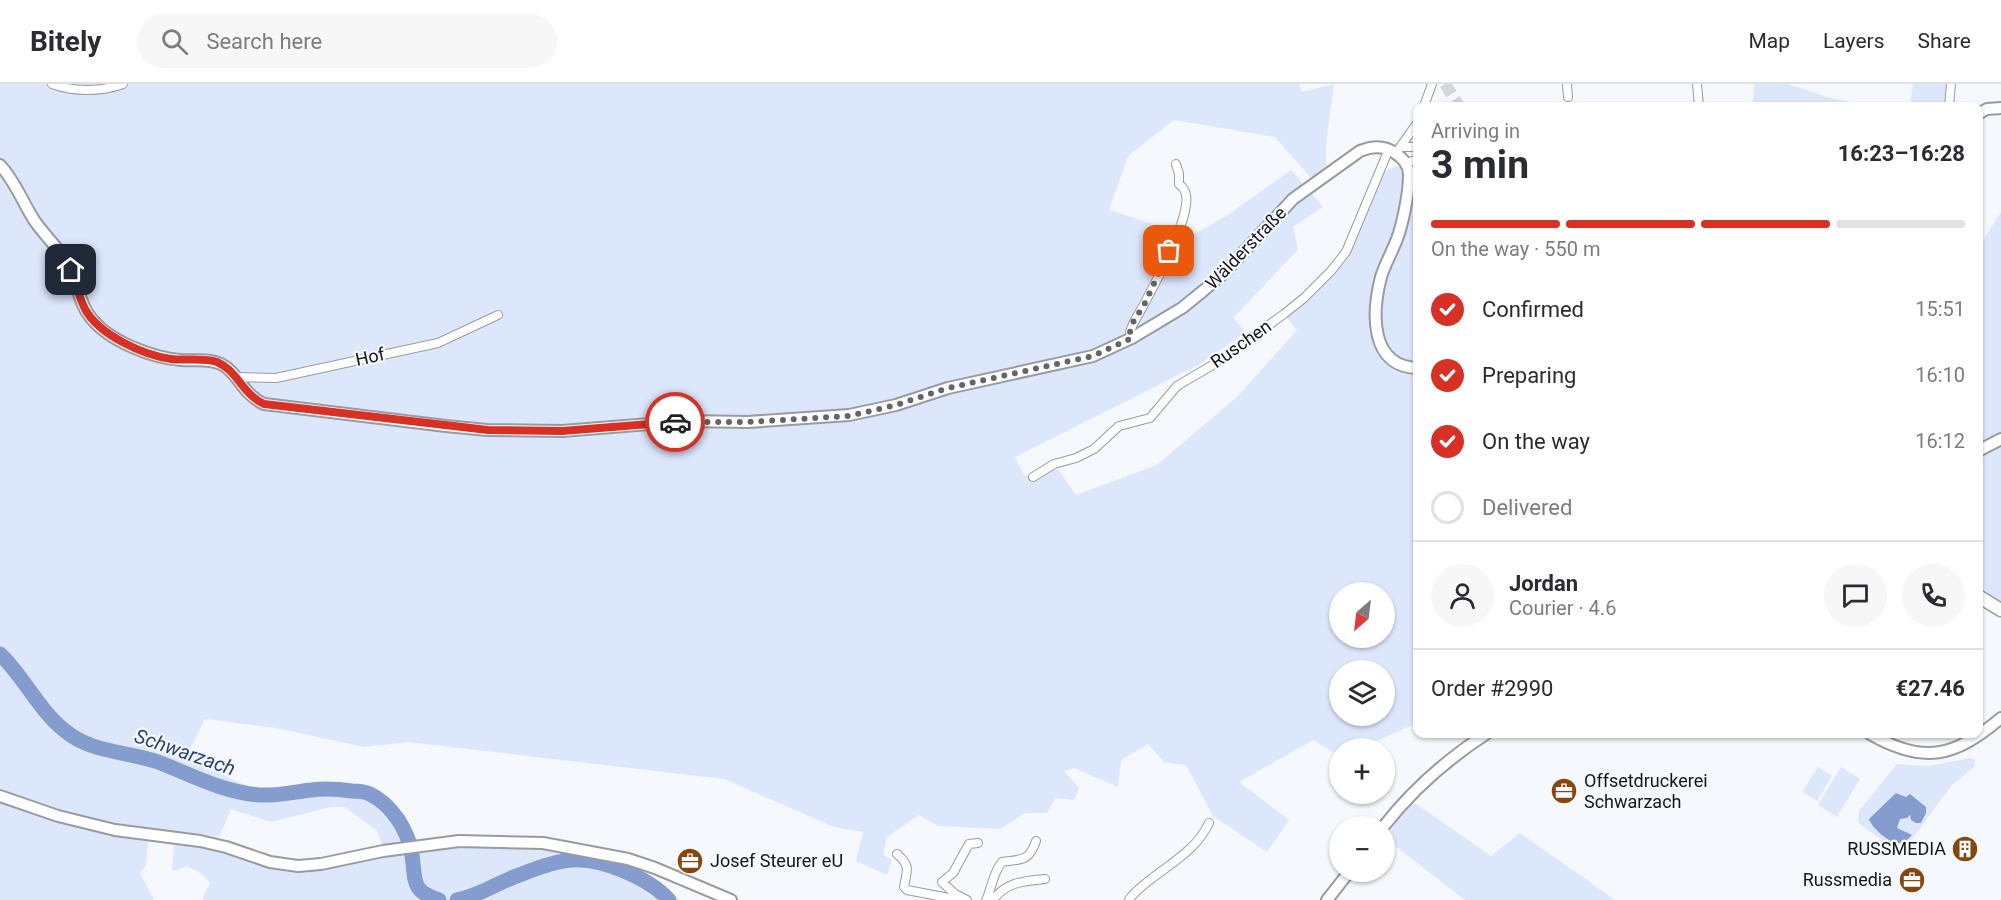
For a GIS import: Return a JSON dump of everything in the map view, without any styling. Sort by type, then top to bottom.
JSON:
[{"type":"main road","points":[[1983,599],[2001,610]]},
{"type":"street","points":[[52,84],[79,90],[110,89],[123,84]]},
{"type":"street","points":[[1425,102],[1431,84]]},
{"type":"street","points":[[1567,84],[1568,97]]},
{"type":"street","points":[[1697,84],[1699,102]]},
{"type":"street","points":[[1949,102],[1951,84]]},
{"type":"street","points":[[1983,112],[2001,108]]},
{"type":"street","name":"Ruschen","points":[[1033,477],[1054,464],[1076,458],[1094,449],[1119,426],[1150,418],[1177,386],[1216,363],[1304,298],[1346,252],[1395,150],[1413,128]]},
{"type":"street","name":"Wälderstraße","points":[[0,165],[9,174],[34,221],[56,245],[71,270],[85,308],[96,324],[124,342],[155,356],[180,360],[209,360],[229,368],[249,395],[264,404],[488,430],[562,431],[687,421],[748,422],[849,416],[896,405],[948,388],[1093,356],[1132,338],[1182,308],[1223,274],[1287,205],[1334,169],[1368,148],[1395,150]]},
{"type":"street","points":[[1395,150],[1413,148]]},
{"type":"street","points":[[1395,150],[1406,163],[1409,174],[1398,236],[1382,276],[1379,291],[1376,311],[1378,336],[1381,348],[1389,360],[1402,366],[1413,367]]},
{"type":"street","points":[[1406,163],[1413,161]]},
{"type":"street","points":[[1132,338],[1130,332],[1132,324],[1160,272],[1184,213],[1186,196],[1183,187],[1179,184],[1176,164]]},
{"type":"street","name":"Hof","points":[[236,377],[276,378],[438,344],[498,315]]},
{"type":"street","points":[[1983,448],[2001,439]]},
{"type":"street","points":[[1983,732],[2001,718]]},
{"type":"street","points":[[1393,816],[1422,782],[1481,738]]},
{"type":"street","points":[[1878,738],[1900,749],[1918,753],[1943,753],[1975,738]]},
{"type":"street","points":[[0,796],[58,816],[115,830],[200,841],[270,862],[298,866],[459,841],[543,843],[628,859],[731,900]]},
{"type":"street","points":[[1129,900],[1150,879],[1189,850],[1200,839],[1209,823]]},
{"type":"street","points":[[986,900],[992,889],[997,868],[1002,862],[1025,859],[1032,852],[1036,841]]},
{"type":"street","points":[[967,900],[942,882],[953,873],[969,844],[978,843]]},
{"type":"street","points":[[897,854],[908,866],[904,887],[907,890],[959,900]]},
{"type":"street","points":[[993,900],[1008,886],[1022,881],[1045,879]]},
{"type":"street","points":[[1328,900],[1342,882]]},
{"type":"shaded area","points":[[0,84],[1299,84],[1301,92],[1334,84],[1326,144],[1326,170],[1313,180],[1275,137],[1174,120],[1128,156],[1109,210],[1191,236],[1228,215],[1291,170],[1323,207],[1293,227],[1298,250],[1233,318],[1246,332],[1200,364],[1015,457],[1025,476],[1058,469],[1076,495],[1157,465],[1237,397],[1297,330],[1286,316],[1333,274],[1382,173],[1399,165],[1410,191],[1413,193],[1413,725],[1383,738],[1329,738],[1329,750],[1313,740],[1239,782],[1289,820],[1267,852],[1213,816],[1186,765],[1164,762],[1148,744],[1121,760],[1118,787],[1074,768],[1064,771],[1079,788],[1074,800],[1055,798],[1047,813],[1025,813],[1000,829],[938,826],[919,815],[887,837],[883,855],[892,860],[887,875],[856,861],[863,832],[834,827],[724,779],[408,742],[364,747],[276,728],[205,719],[185,758],[256,790],[366,790],[405,815],[421,846],[543,843],[634,866],[680,900],[202,900],[210,883],[202,874],[187,866],[172,870],[174,842],[216,849],[265,865],[306,872],[386,855],[377,831],[345,807],[331,807],[271,822],[231,809],[219,837],[149,829],[146,866],[140,873],[154,900],[0,900]]},
{"type":"shaded area","points":[[1755,84],[1788,84],[1849,102],[1753,102]]},
{"type":"shaded area","points":[[1913,84],[1947,84],[1945,102],[1911,102]]},
{"type":"shaded area","points":[[2001,212],[2001,617],[1983,606],[1983,240]]},
{"type":"shaded area","points":[[1971,758],[1975,760],[1975,766],[1952,785],[1909,843],[1895,845],[1889,843],[1860,824],[1859,811],[1897,764],[1928,766]]},
{"type":"shaded area","points":[[1818,767],[1832,776],[1817,801],[1802,792]]},
{"type":"shaded area","points":[[1841,767],[1860,779],[1837,817],[1818,805]]},
{"type":"shaded area","points":[[1412,801],[1491,856],[1520,833],[1615,900],[1465,900],[1395,846],[1395,824]]},
{"type":"water","points":[[1896,793],[1906,797],[1910,794],[1926,807],[1921,823],[1911,820],[1910,815],[1900,819],[1897,828],[1912,835],[1905,842],[1899,843],[1882,835],[1869,819]]},
{"type":"waterway","name":"Schwarzach","points":[[0,654],[55,722],[74,738],[86,743],[146,758],[208,783],[247,794],[274,795],[316,789],[361,791],[370,794],[392,812],[403,828],[410,846],[416,884],[423,893],[439,900]]},
{"type":"waterway","name":"Schwarzach","points":[[457,900],[540,867],[572,860],[597,862],[624,871],[650,884],[669,900]]},
{"type":"tunnel","points":[[1445,84],[1456,102]]},
{"type":"way so far","points":[[675,422],[748,422],[849,416],[896,405],[948,388],[1093,356],[1132,338],[1130,332],[1132,324],[1145,303],[1169,251]]},
{"type":"place","name":"Offsetdruckerei Schwarzach","points":[[1564,791]]},
{"type":"place","name":"RUSSMEDIA","points":[[1965,849]]},
{"type":"place","name":"Josef Steurer eU","points":[[690,861]]},
{"type":"place","name":"Russmedia","points":[[1912,880]]},
{"type":"route","points":[[71,270],[85,308],[96,324],[124,342],[155,356],[180,360],[209,360],[219,363],[229,368],[249,395],[264,404],[488,430],[562,431],[675,422]]}]
